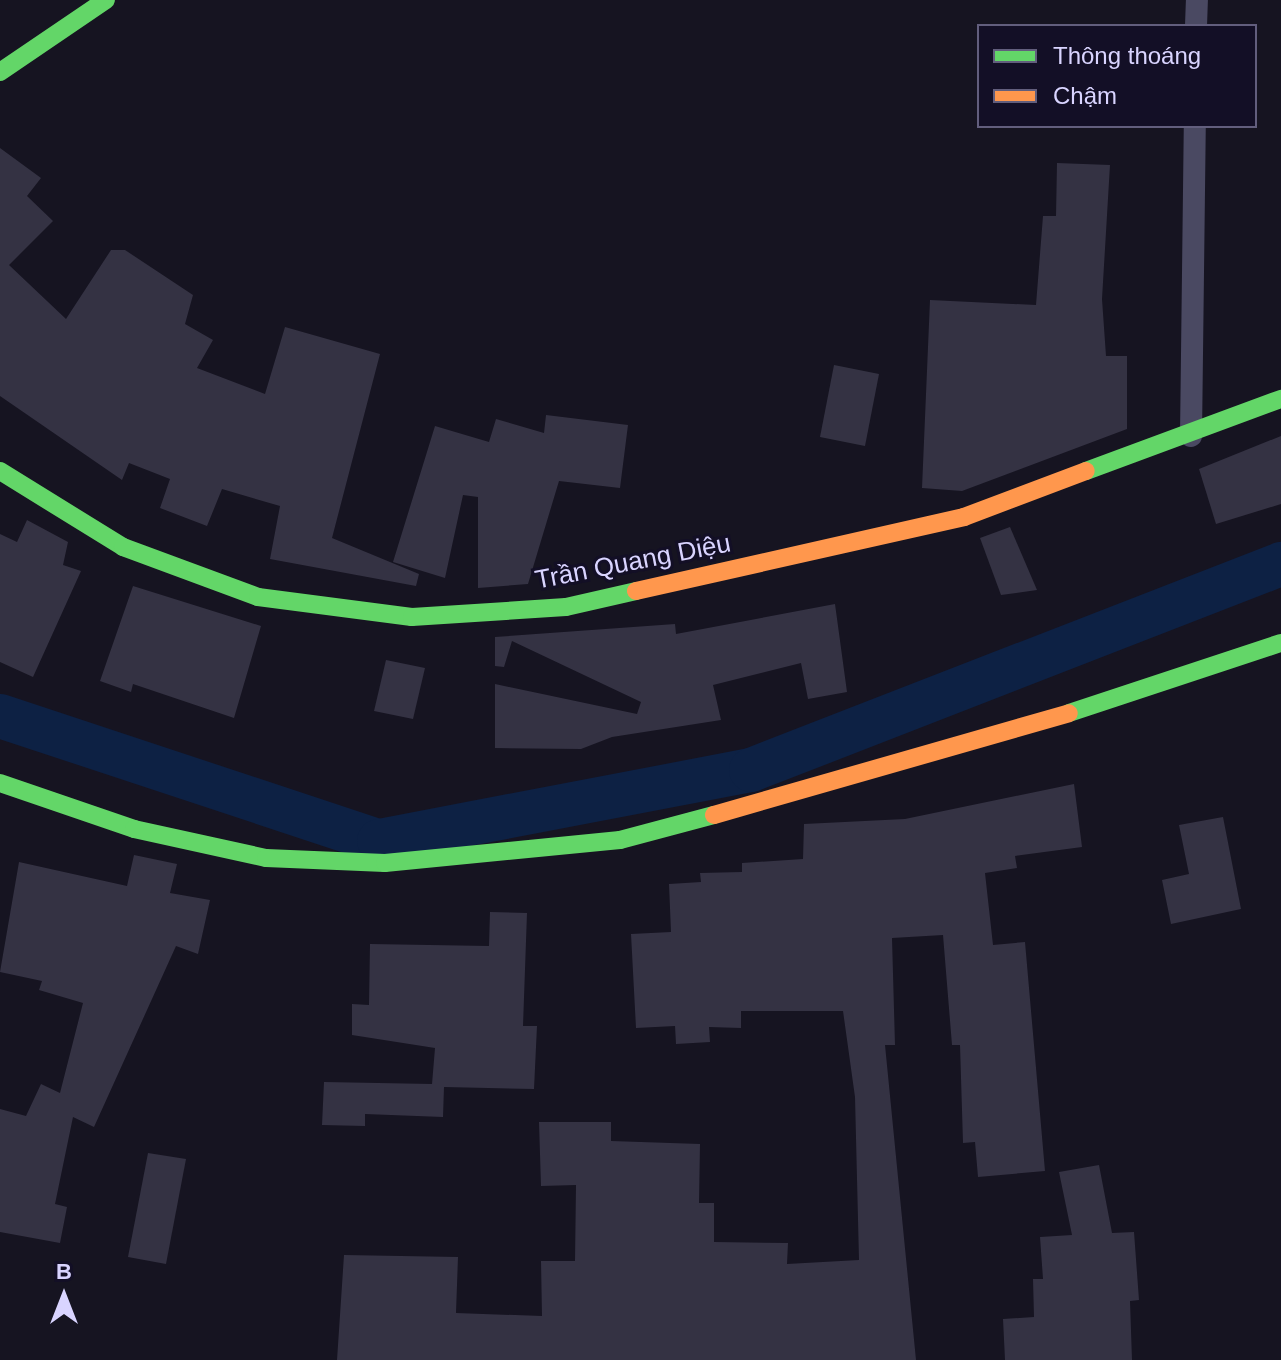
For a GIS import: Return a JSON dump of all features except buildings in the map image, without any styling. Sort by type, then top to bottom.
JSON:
[{"type":"street","points":[[0,72],[106,0]]},
{"type":"street","name":"Trần Quang Diệu","points":[[0,471],[123,547],[258,597],[412,617],[566,607],[964,517],[1191,436],[1281,399]]},
{"type":"street","points":[[0,783],[134,829],[266,858],[385,863],[620,840],[923,761],[1281,643]]},
{"type":"lane","points":[[1196,24],[1197,0]]},
{"type":"lane","points":[[1191,436],[1195,128]]},
{"type":"waterway","points":[[0,716],[379,841],[751,770],[1281,564]]},
{"type":"traffic: fast","points":[[0,72],[106,0]]},
{"type":"traffic: fast","points":[[1086,471],[1281,399]]},
{"type":"traffic: fast","points":[[0,471],[123,547],[258,597],[412,617],[566,607],[636,591]]},
{"type":"traffic: fast","points":[[1069,713],[1281,643]]},
{"type":"traffic: fast","points":[[0,783],[134,829],[266,858],[385,863],[620,840],[714,815]]},
{"type":"traffic: slow","points":[[636,591],[964,517],[1086,471]]},
{"type":"traffic: slow","points":[[714,815],[1069,713]]}]
